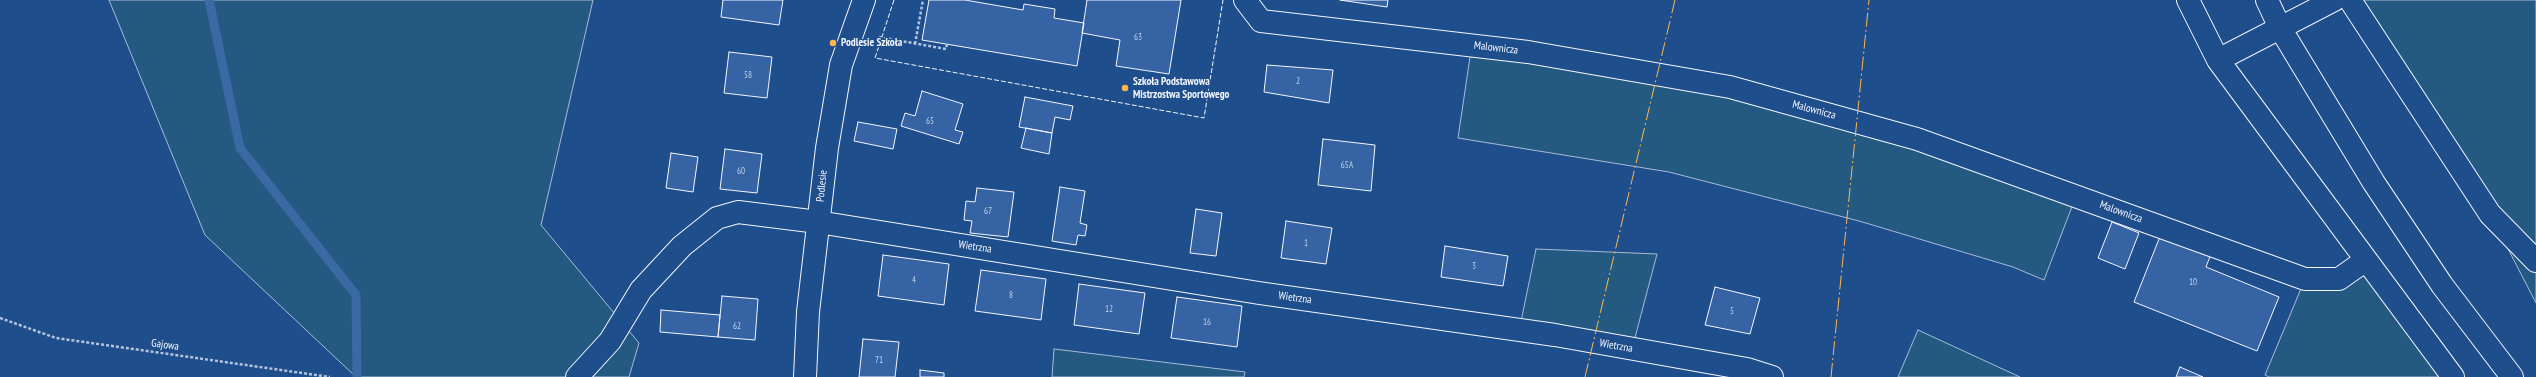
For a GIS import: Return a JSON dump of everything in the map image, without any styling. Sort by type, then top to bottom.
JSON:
[{"type":"main road","name":"Podlesie","points":[[805,377],[808,312],[826,148],[841,65],[864,0]]},
{"type":"main road","name":"Malownicza","points":[[1245,0],[1261,21],[1528,52],[1730,87],[1917,139],[2305,279],[2339,279],[2366,260]]},
{"type":"main road","points":[[2188,0],[2218,60],[2453,377]]},
{"type":"main road","points":[[2266,0],[2280,28],[2374,183],[2442,285],[2512,377]]},
{"type":"main road","points":[[2218,60],[2334,0]]},
{"type":"main road","points":[[2350,0],[2490,214],[2536,261]]},
{"type":"main road","name":"Wietrzna","points":[[577,377],[610,341],[641,290],[682,246],[717,218],[738,212],[818,222],[1259,293],[1556,335],[1747,369],[1772,377]]},
{"type":"path","points":[[915,44],[923,0]]},
{"type":"path","points":[[853,32],[946,49],[947,44]]},
{"type":"path","name":"Gajowa","points":[[0,318],[56,338],[330,377]]},
{"type":"shaded area","points":[[109,0],[593,0],[541,225],[639,343],[629,377],[356,377],[205,235]]},
{"type":"shaded area","points":[[2350,0],[2536,0],[2536,303],[2490,214]]},
{"type":"shaded area","points":[[1528,52],[1730,87],[2076,196],[2044,280],[2013,267],[1859,221],[1669,172],[1458,138],[1470,57]]},
{"type":"shaded area","points":[[1536,249],[1657,254],[1632,349],[1519,331]]},
{"type":"shaded area","points":[[2366,260],[2453,377],[2269,377],[2265,375],[2305,279]]},
{"type":"shaded area","points":[[1918,330],[2020,377],[1898,377]]},
{"type":"shaded area","points":[[1054,349],[1245,372],[1244,377],[1052,377]]},
{"type":"building","points":[[723,0],[783,0],[779,25],[721,17]]},
{"type":"building","points":[[929,0],[965,0],[1023,10],[1024,4],[1055,9],[1054,18],[1084,23],[1077,66],[922,40]]},
{"type":"building","points":[[1087,0],[1181,0],[1169,74],[1116,66],[1120,40],[1082,33]]},
{"type":"building","points":[[1340,0],[1388,0],[1387,7]]},
{"type":"building","points":[[729,52],[772,57],[767,98],[724,93]]},
{"type":"building","points":[[1267,65],[1333,70],[1329,103],[1264,92]]},
{"type":"building","points":[[922,91],[963,104],[955,130],[963,132],[959,144],[901,126],[905,113],[915,116]]},
{"type":"building","points":[[1025,97],[1073,106],[1070,120],[1055,117],[1052,133],[1019,127]]},
{"type":"building","points":[[858,122],[897,129],[893,149],[854,141]]},
{"type":"building","points":[[1026,128],[1052,133],[1049,154],[1021,148]]},
{"type":"building","points":[[1323,139],[1375,145],[1371,191],[1318,185]]},
{"type":"building","points":[[725,149],[762,154],[757,193],[720,189]]},
{"type":"building","points":[[671,153],[698,157],[693,192],[666,188]]},
{"type":"building","points":[[1060,187],[1085,191],[1080,223],[1087,225],[1085,236],[1078,235],[1076,245],[1052,241]]},
{"type":"building","points":[[977,188],[1014,192],[1008,237],[970,233],[972,221],[964,220],[966,201],[975,202]]},
{"type":"building","points":[[1196,209],[1222,213],[1216,256],[1190,253]]},
{"type":"building","points":[[1286,221],[1332,228],[1326,264],[1281,258]]},
{"type":"building","points":[[2112,222],[2139,233],[2125,269],[2098,258]]},
{"type":"building","points":[[2161,234],[2211,254],[2206,267],[2279,297],[2257,351],[2134,302]]},
{"type":"building","points":[[1445,246],[1508,256],[1503,286],[1441,277]]},
{"type":"building","points":[[883,255],[949,264],[944,305],[878,296]]},
{"type":"building","points":[[981,270],[1046,279],[1041,320],[975,311]]},
{"type":"building","points":[[1079,284],[1145,293],[1139,334],[1074,325]]},
{"type":"building","points":[[1715,287],[1760,298],[1750,334],[1705,325]]},
{"type":"building","points":[[722,296],[758,299],[755,340],[718,337]]},
{"type":"building","points":[[1177,297],[1242,306],[1237,347],[1171,338]]},
{"type":"building","points":[[661,310],[720,315],[718,337],[660,332]]},
{"type":"building","points":[[863,339],[899,342],[895,377],[859,377]]},
{"type":"building","points":[[2180,367],[2203,377],[2176,377]]},
{"type":"building","points":[[920,370],[944,373],[944,377],[920,377]]},
{"type":"waterway","points":[[209,0],[240,148],[356,295],[357,377]]},
{"type":"fence","points":[[894,0],[875,58],[1204,118],[1223,0]]},
{"type":"power","points":[[1585,377],[1675,0]]},
{"type":"power","points":[[1831,377],[1869,0]]},
{"type":"place","name":"Podlesie Szkoła","points":[[833,43]]},
{"type":"place","name":"Szkoła Podstawowa Mistrzostwa Sportowego","points":[[1125,88]]}]
